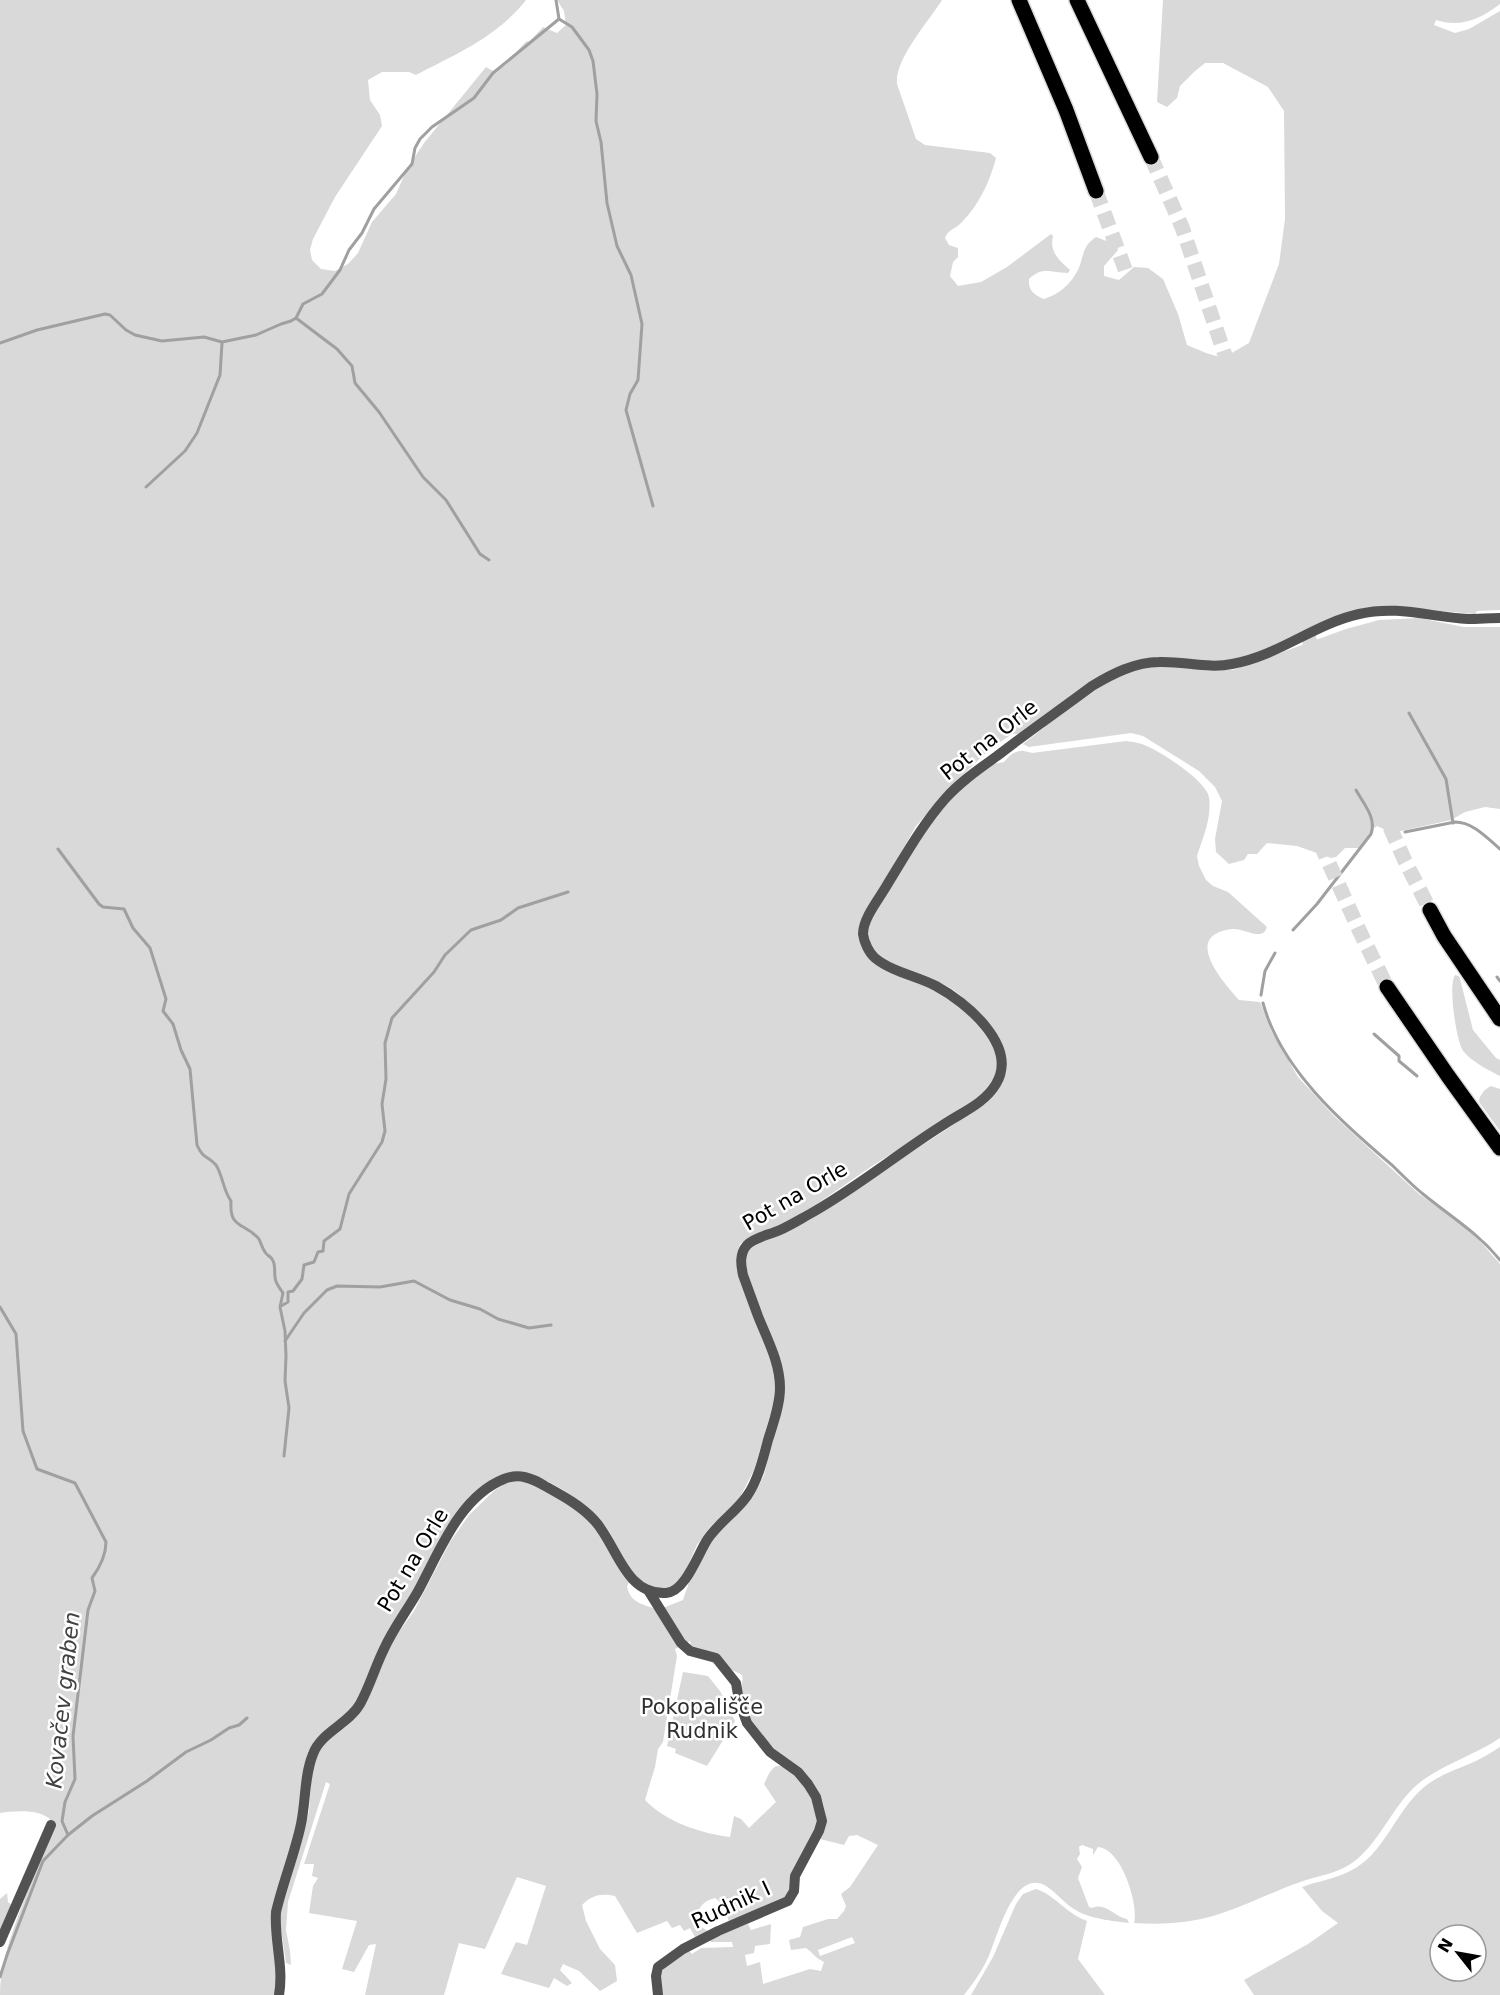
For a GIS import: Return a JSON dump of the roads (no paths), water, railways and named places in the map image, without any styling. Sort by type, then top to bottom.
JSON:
[{"type":"highway","points":[[1019,0],[1066,110],[1096,190]]},
{"type":"highway","points":[[1077,0],[1151,157]]},
{"type":"highway","points":[[1430,910],[1444,936],[1500,1019]]},
{"type":"highway","points":[[1388,987],[1500,1148]]},
{"type":"street","name":"Pot na Orle","points":[[279,1995],[281,1982],[276,1912],[301,1827],[312,1755],[321,1741],[359,1706],[385,1645],[413,1600],[451,1530],[468,1507],[485,1491],[504,1479],[519,1476],[539,1482],[576,1504],[592,1518],[608,1537],[633,1581],[648,1590],[668,1593],[676,1590],[684,1583],[709,1536],[721,1521],[735,1510],[755,1481],[780,1390],[776,1358],[741,1263],[743,1252],[748,1244],[811,1214],[943,1124],[973,1108],[986,1097],[1001,1074],[1002,1061],[999,1048],[976,1015],[935,986],[888,966],[874,957],[867,948],[863,935],[873,908],[919,832],[945,799],[972,774],[1092,686],[1128,668],[1160,662],[1214,666],[1232,664],[1269,652],[1328,622],[1381,609],[1469,619],[1500,618]]},
{"type":"street","name":"Rudnik I","points":[[648,1590],[681,1643],[690,1651],[716,1658],[736,1683],[747,1723],[770,1752],[798,1772],[808,1784],[816,1797],[822,1821],[795,1876],[793,1896],[788,1901],[718,1931],[658,1967],[656,1976],[658,1995]]},
{"type":"street","points":[[0,1942],[51,1825]]},
{"type":"waterway","points":[[0,343],[37,330],[105,314],[110,315],[135,335],[162,341],[204,337],[222,342],[256,335],[296,318],[303,304],[322,294],[340,270],[349,250],[362,233],[374,209],[412,164],[415,148],[420,139],[432,127],[474,98],[493,73],[559,19],[556,0]]},
{"type":"waterway","points":[[559,19],[572,27],[589,50],[593,61],[597,94],[596,121],[601,142],[607,203],[617,246],[631,275],[642,324],[638,380],[630,394],[626,410],[653,506]]},
{"type":"waterway","points":[[296,318],[337,349],[352,366],[355,383],[379,412],[423,477],[446,500],[480,554],[489,560]]},
{"type":"waterway","points":[[146,487],[185,451],[197,433],[220,375],[222,343]]},
{"type":"waterway","points":[[1409,713],[1446,779],[1453,823]]},
{"type":"waterway","points":[[1293,930],[1317,904],[1371,834],[1371,816],[1356,790]]},
{"type":"waterway","points":[[1405,832],[1455,822],[1462,823],[1479,831],[1500,849]]},
{"type":"waterway","points":[[58,849],[99,904],[103,907],[124,909],[133,928],[150,948],[166,999],[163,1011],[173,1024],[190,1069],[197,1145],[201,1153],[216,1165],[231,1201],[235,1221],[259,1239],[267,1255],[273,1261],[276,1281],[283,1293],[280,1307],[285,1331],[285,1381],[289,1408],[284,1456]]},
{"type":"waterway","points":[[281,1306],[288,1302],[288,1292],[293,1291],[302,1279],[304,1265],[314,1262],[318,1252],[323,1251],[324,1241],[340,1229],[349,1194],[382,1142],[385,1131],[382,1104],[386,1079],[385,1043],[392,1018],[434,972],[445,955],[471,930],[501,920],[518,908],[568,892]]},
{"type":"waterway","points":[[1261,995],[1265,971],[1275,953]]},
{"type":"waterway","points":[[1497,977],[1500,981]]},
{"type":"waterway","points":[[1263,1003],[1284,1051],[1334,1113],[1416,1188],[1473,1233],[1500,1260]]},
{"type":"waterway","points":[[1374,1034],[1399,1056],[1399,1061],[1417,1076]]},
{"type":"waterway","points":[[285,1341],[304,1313],[327,1290],[337,1286],[380,1287],[414,1281],[450,1300],[480,1309],[498,1319],[529,1328],[551,1325]]},
{"type":"waterway","name":"Kovačev graben","points":[[0,1307],[16,1334],[23,1431],[37,1469],[75,1483],[106,1542],[102,1561],[92,1578],[95,1591],[88,1610],[73,1736],[75,1779],[65,1802],[62,1821],[68,1835],[43,1861],[0,1977]]},
{"type":"waterway","points":[[68,1835],[186,1752],[229,1728],[239,1725],[247,1718]]},
{"type":"tunnel","points":[[1151,157],[1182,227],[1250,430],[1285,564],[1316,661],[1405,861],[1430,910]]},
{"type":"tunnel","points":[[1096,191],[1145,323],[1253,672],[1290,777],[1387,987]]},
{"type":"park label","name":"Pokopališče Rudnik","points":[[702,1719]]}]
